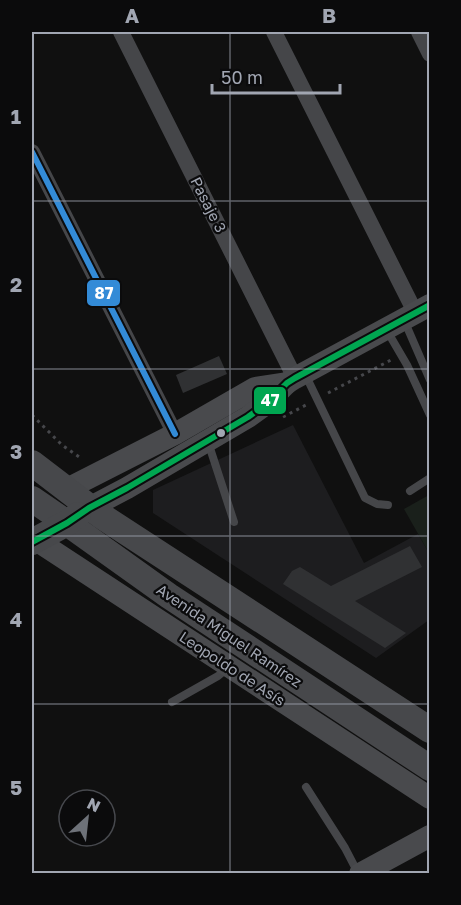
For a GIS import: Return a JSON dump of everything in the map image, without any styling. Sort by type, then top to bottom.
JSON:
[{"type":"main road","points":[[32,445],[67,489],[33,502]]},
{"type":"main road","name":"Avenida Miguel Ramírez","points":[[32,464],[89,508],[429,730]]},
{"type":"main road","name":"Avenida Miguel Ramírez","points":[[33,502],[67,523],[169,596],[429,768]]},
{"type":"main road","points":[[34,541],[89,508]]},
{"type":"street","name":"Pasaje 3","points":[[121,32],[296,378]]},
{"type":"street","points":[[89,508],[208,441],[266,404],[296,378],[409,316],[274,32]]},
{"type":"street","points":[[419,32],[429,54]]},
{"type":"street","points":[[32,152],[175,434]]},
{"type":"street","points":[[67,489],[175,434],[255,388],[296,378]]},
{"type":"street","name":"Leopoldo de Asís","points":[[34,541],[429,798]]},
{"type":"street","points":[[359,873],[429,836]]},
{"type":"lane","points":[[409,316],[429,380]]},
{"type":"lane","points":[[409,316],[408,365],[429,415]]},
{"type":"lane","points":[[296,378],[365,498],[377,504],[388,505]]},
{"type":"lane","points":[[208,441],[234,522]]},
{"type":"lane","points":[[410,491],[429,478]]},
{"type":"lane","points":[[172,702],[218,676],[229,667]]},
{"type":"lane","points":[[306,787],[359,873]]},
{"type":"path","points":[[32,415],[62,445],[84,460],[94,476]]},
{"type":"shaded area","points":[[293,425],[364,563],[418,534],[429,553],[429,620],[376,658],[153,513],[153,490]]},
{"type":"shaded area","points":[[429,495],[429,553],[404,509]]},
{"type":"building","points":[[219,356],[227,374],[183,393],[176,375]]},
{"type":"building","points":[[410,546],[422,567],[355,601],[406,633],[385,648],[283,584],[292,571],[300,567],[331,586]]},
{"type":"transit line","name":"87","points":[[32,152],[175,434]]},
{"type":"transit line","name":"47","points":[[32,542],[248,417],[295,378],[430,305]]}]
